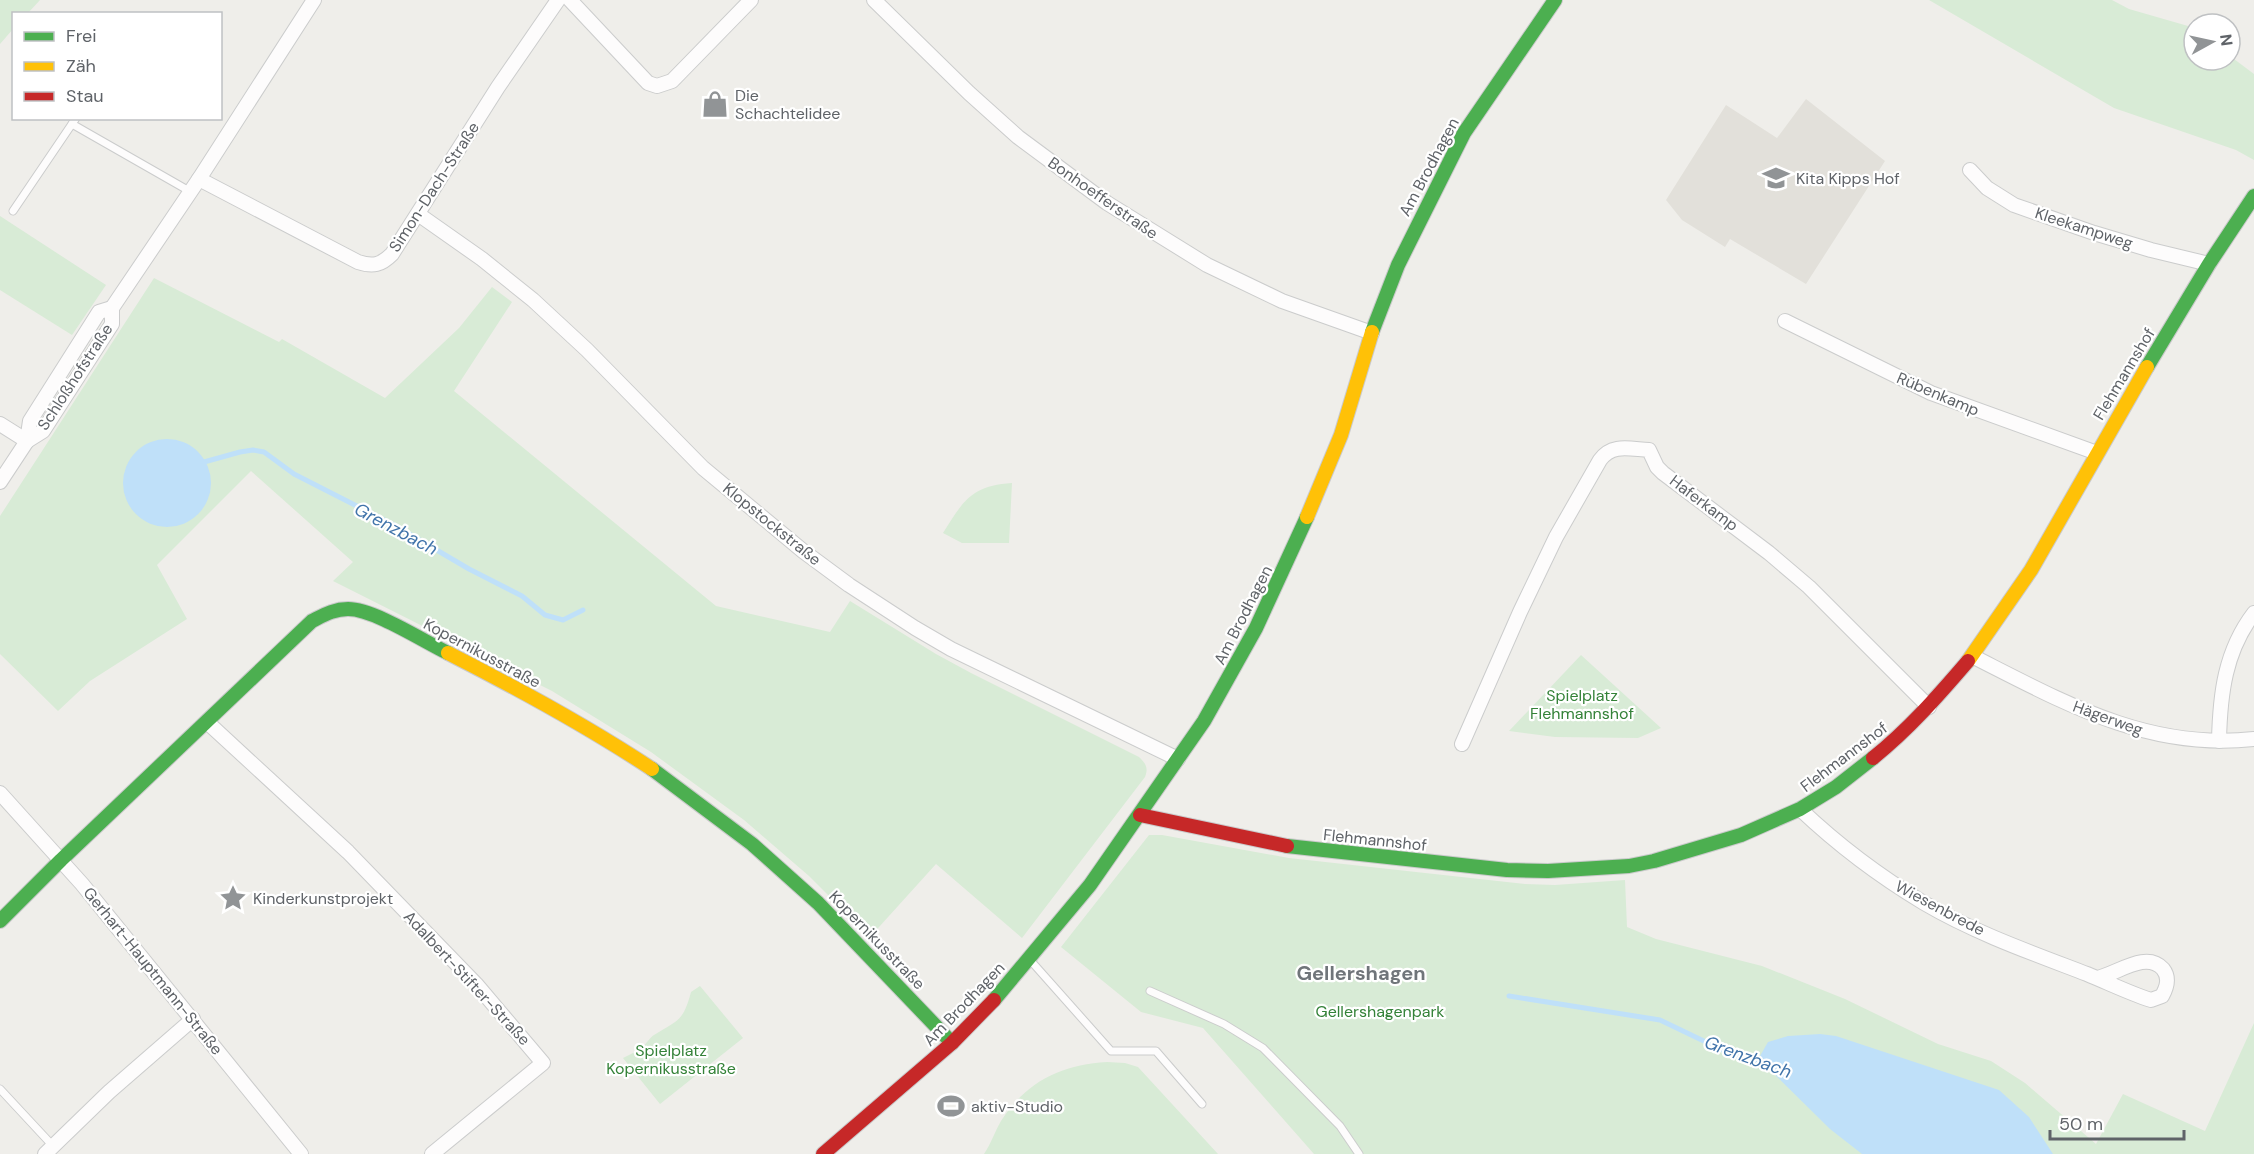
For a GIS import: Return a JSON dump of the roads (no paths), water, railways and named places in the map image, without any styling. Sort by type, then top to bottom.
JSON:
[{"type":"street","name":"Schloßhofstraße","points":[[0,482],[27,441],[44,431],[112,324],[112,308],[200,179],[314,0]]},
{"type":"street","name":"Simon-Dach-Straße","points":[[200,179],[358,262],[378,265],[392,254],[498,87],[558,0]]},
{"type":"street","points":[[570,0],[648,83],[657,86],[672,81],[751,0]]},
{"type":"street","name":"Bonhoefferstraße","points":[[874,0],[969,93],[1018,137],[1107,203],[1207,265],[1282,301],[1372,333]]},
{"type":"street","name":"Am Brodhagen","points":[[823,1154],[952,1043],[988,1006],[1090,885],[1178,759],[1235,669],[1280,580],[1341,435],[1372,333],[1411,237],[1464,133],[1555,0]]},
{"type":"street","name":"Kleekampweg","points":[[1970,170],[1987,188],[2014,205],[2094,233],[2209,264]]},
{"type":"street","name":"Flehmannshof","points":[[1140,815],[1283,846],[1507,870],[1548,871],[1629,866],[1654,861],[1741,835],[1800,809],[1836,787],[1873,759],[1929,707],[1972,656],[2031,570],[2209,264],[2249,215],[2254,196]]},
{"type":"street","name":"Klopstockstraße","points":[[418,214],[482,259],[533,300],[587,350],[703,468],[803,551],[849,585],[951,649],[1178,759]]},
{"type":"street","name":"Rübenkamp","points":[[1785,321],[1931,393],[2097,453]]},
{"type":"street","name":"Schloßhofstraße","points":[[0,424],[27,441]]},
{"type":"street","name":"Haferkamp","points":[[1462,744],[1556,537],[1600,460],[1613,449],[1649,450],[1657,467],[1663,473],[1769,553],[1809,587],[1929,707]]},
{"type":"street","name":"Kopernikusstraße","points":[[0,921],[281,648],[312,621],[332,611],[356,610],[379,618],[499,679],[622,749],[669,780],[752,844],[818,903],[952,1043]]},
{"type":"street","points":[[2219,741],[2222,687],[2229,656],[2243,628],[2254,613]]},
{"type":"street","name":"Hägerweg","points":[[1972,656],[2058,699],[2125,727],[2173,737],[2219,741],[2254,739]]},
{"type":"street","name":"Adalbert-Stifter-Straße","points":[[207,722],[354,859],[476,984],[543,1063],[432,1154]]},
{"type":"street","name":"Gerhart-Hauptmann-Straße","points":[[0,793],[61,860],[301,1154]]},
{"type":"street","name":"Wiesenbrede","points":[[1800,809],[1844,848],[1889,881],[1926,904],[2017,947],[2151,1000],[2162,996],[2168,979],[2165,971],[2158,965],[2147,961],[2135,963],[2097,978]]},
{"type":"street","points":[[49,1150],[110,1092],[193,1019]]},
{"type":"lane","points":[[13,211],[74,121],[190,192]]},
{"type":"lane","points":[[1029,959],[1112,1052],[1156,1051],[1202,1104]]},
{"type":"lane","points":[[1150,992],[1224,1024],[1263,1048],[1340,1126],[1359,1154]]},
{"type":"lane","points":[[0,1089],[49,1150]]},
{"type":"water","points":[[167,439],[184,443],[198,452],[207,466],[211,483],[207,500],[198,514],[184,523],[167,527],[150,523],[136,514],[127,500],[123,483],[127,466],[136,452],[150,443]]},
{"type":"water","points":[[1820,1034],[1836,1036],[1999,1090],[2029,1117],[2053,1154],[1862,1154],[1830,1129],[1770,1070],[1756,1063],[1768,1042],[1788,1036]]},
{"type":"waterway","name":"Grenzbach","points":[[204,462],[240,452],[253,450],[264,452],[294,474],[394,525],[469,569],[522,596],[545,615],[563,620],[583,610]]},
{"type":"waterway","name":"Grenzbach","points":[[1509,996],[1660,1020],[1735,1056],[1763,1062]]},
{"type":"place","name":"Die Schachtelidee","points":[[715,104]]},
{"type":"place","name":"Kita Kipps Hof","points":[[1776,178]]},
{"type":"place","name":"Kinderkunstprojekt","points":[[233,898]]},
{"type":"place","name":"aktiv-Studio","points":[[951,1106]]},
{"type":"district","name":"Gellershagen","points":[[1361,973]]},
{"type":"park label","name":"Spielplatz Flehmannshof","points":[[1582,704]]},
{"type":"park label","name":"Gellershagenpark","points":[[1380,1011]]},
{"type":"park label","name":"Spielplatz Kopernikusstraße","points":[[671,1059]]}]
